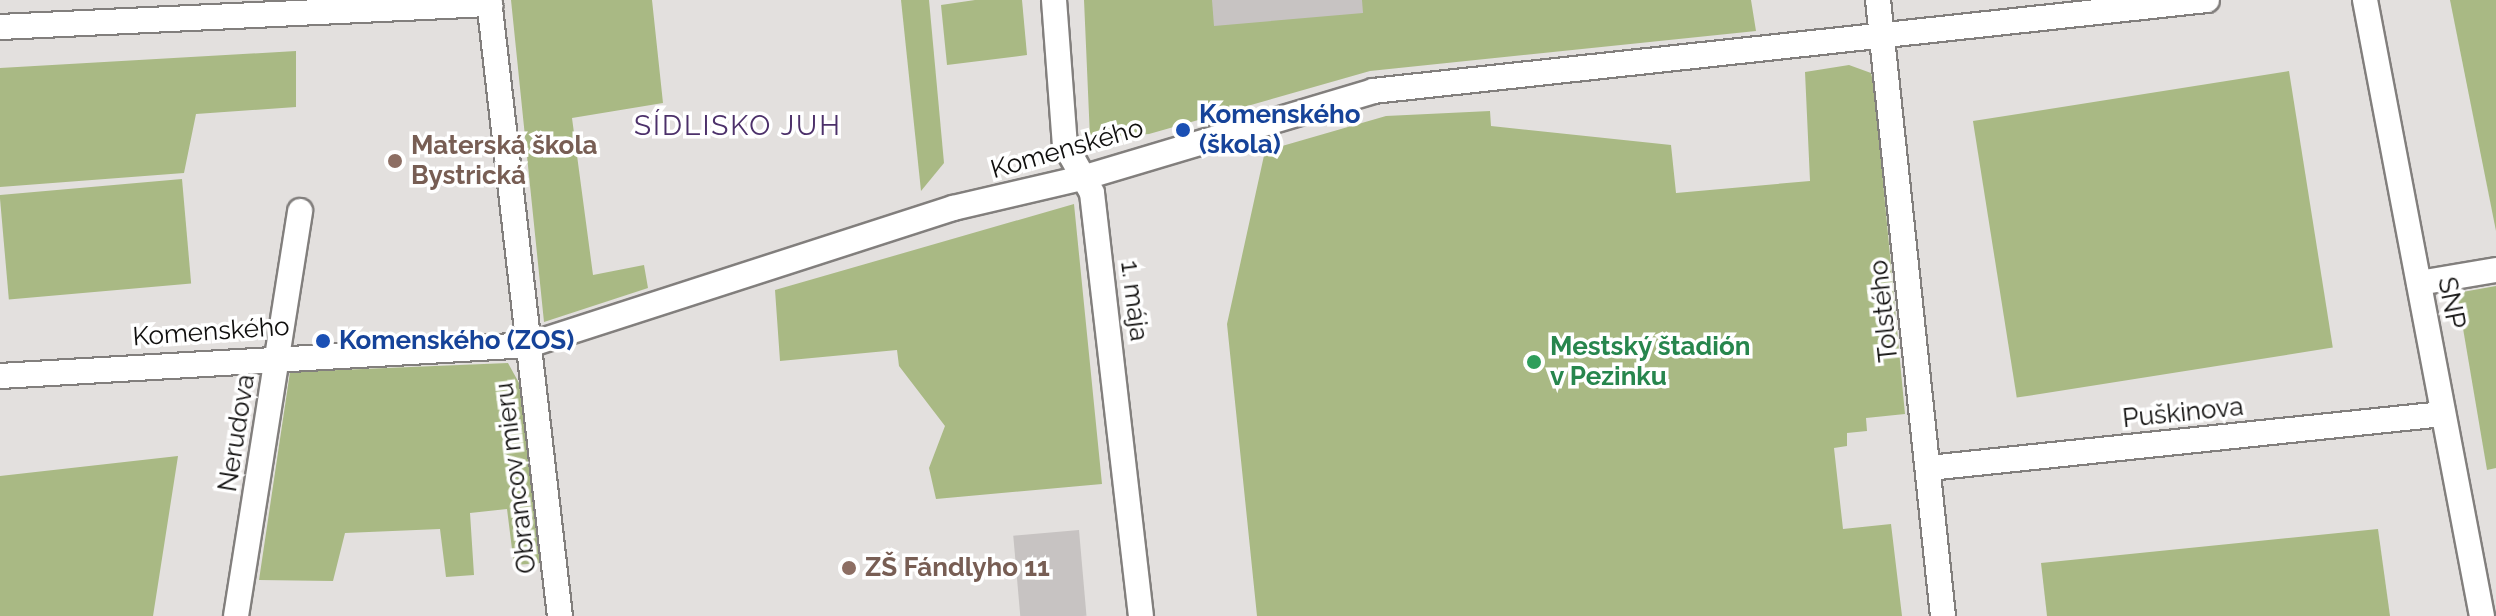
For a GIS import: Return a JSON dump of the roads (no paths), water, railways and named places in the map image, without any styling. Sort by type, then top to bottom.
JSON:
[{"type":"street","name":"1. mája","points":[[1054,0],[1065,145],[1092,193],[1141,616]]},
{"type":"street","name":"Tolstého","points":[[1878,0],[1943,616]]},
{"type":"street","name":"Komenského","points":[[0,376],[278,355],[529,345],[953,208],[1082,178],[1373,91],[2207,0]]},
{"type":"street","name":"SNP","points":[[2365,0],[2482,616]]},
{"type":"street","points":[[0,27],[40,12],[490,2]]},
{"type":"street","name":"Obrancov mieru","points":[[490,2],[560,616]]},
{"type":"street","name":"Nerudova","points":[[236,616],[300,211]]},
{"type":"street","points":[[2419,283],[2496,270]]},
{"type":"street","name":"Puškinova","points":[[1929,468],[2443,414]]},
{"type":"place","name":"Komenského (škola)","points":[[1183,130]]},
{"type":"place","name":"Materská škola Bystrická","points":[[395,161]]},
{"type":"place","name":"Komenského (ZOS)","points":[[323,341]]},
{"type":"place","name":"Mestský štadión v Pezinku","points":[[1534,362]]},
{"type":"place","name":"ZŠ Fándlyho 11","points":[[849,568]]},
{"type":"district","name":"SÍDLISKO JUH","points":[[738,126]]}]
